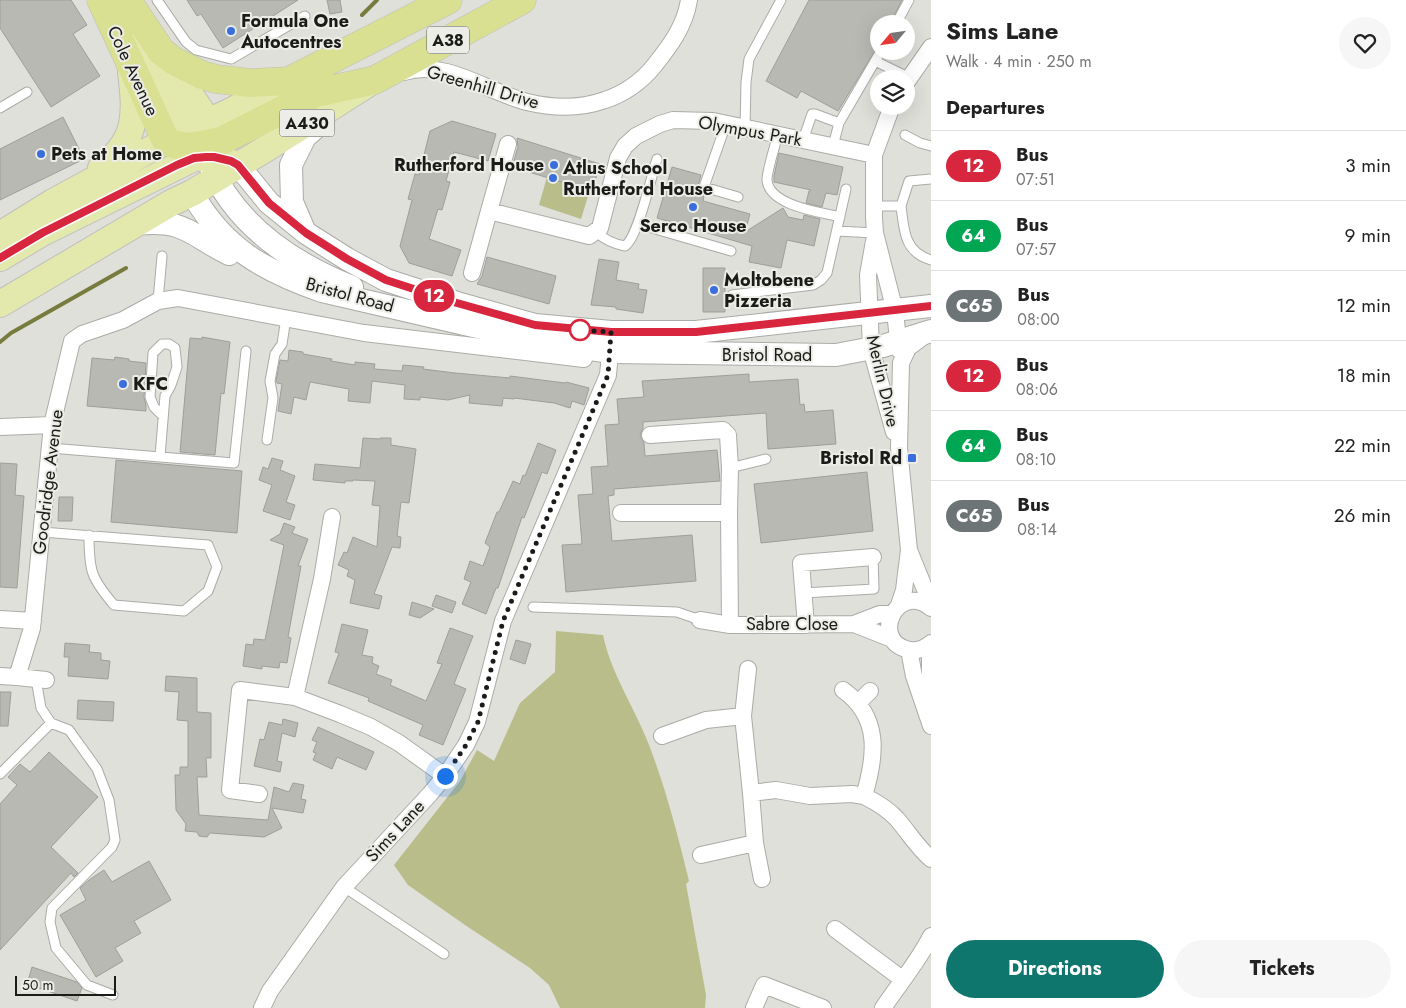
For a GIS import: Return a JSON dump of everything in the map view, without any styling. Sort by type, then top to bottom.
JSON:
[{"type":"highway","name":"Cole Avenue","points":[[101,0],[131,65],[198,148]]},
{"type":"highway","name":"A38","points":[[289,80],[356,48],[448,0]]},
{"type":"highway","name":"A38","points":[[198,148],[316,93],[375,80],[522,0]]},
{"type":"highway","name":"Cole Avenue","points":[[140,3],[161,51],[174,61],[216,79],[251,83],[289,80]]},
{"type":"main road","points":[[140,3],[198,148],[242,216],[259,233],[286,253],[325,276],[416,312]]},
{"type":"main road","name":"Cole Avenue","points":[[161,51],[198,148]]},
{"type":"main road","points":[[0,258],[19,230],[106,164],[121,150],[129,137],[135,106],[131,65]]},
{"type":"main road","points":[[19,230],[198,148],[289,80]]},
{"type":"main road","points":[[306,233],[292,202],[291,165],[305,136],[375,80]]},
{"type":"main road","name":"A430","points":[[238,165],[375,80]]},
{"type":"main road","points":[[54,202],[198,148],[238,165]]},
{"type":"main road","points":[[0,304],[192,193],[198,148]]},
{"type":"main road","name":"Bristol Road","points":[[238,165],[269,203],[306,233],[347,259],[386,280],[457,303],[607,345],[696,332],[744,337],[870,330],[899,352],[930,331]]},
{"type":"main road","name":"Bristol Road","points":[[192,193],[202,211],[219,232],[241,252],[267,268],[309,286],[322,291],[542,342],[607,345],[708,355],[836,356],[895,311],[931,306]]},
{"type":"main road","points":[[136,224],[155,222],[178,225],[268,274],[309,286]]},
{"type":"main road","points":[[0,299],[36,282]]},
{"type":"street","points":[[356,48],[371,34],[423,0]]},
{"type":"street","name":"Greenhill Drive","points":[[375,80],[410,70],[425,68],[456,75],[526,102],[574,107],[595,104],[618,96],[647,75],[680,31],[689,0]]},
{"type":"street","points":[[915,70],[931,47]]},
{"type":"street","points":[[870,330],[868,275],[875,234],[874,155],[889,115]]},
{"type":"street","name":"Olympus Park","points":[[596,232],[600,228],[618,158],[625,146],[636,136],[673,120],[713,121],[874,155]]},
{"type":"street","points":[[472,273],[508,144]]},
{"type":"street","points":[[489,212],[589,236],[596,232]]},
{"type":"street","points":[[875,234],[895,311]]},
{"type":"street","name":"Bristol Road","points":[[178,298],[364,333],[584,359],[607,345]]},
{"type":"street","name":"Goodridge Avenue","points":[[17,677],[33,621],[52,425],[72,342],[82,334],[123,320],[158,300],[178,298]]},
{"type":"street","name":"Merlin Drive","points":[[892,639],[889,631],[889,622],[904,590],[909,550],[899,448],[899,352],[895,311]]},
{"type":"street","name":"Merlin Drive","points":[[870,330],[899,448]]},
{"type":"street","name":"Sims Lane","points":[[262,1008],[270,991],[344,887],[445,776],[466,745],[478,722],[503,621],[596,408],[608,375],[607,345]]},
{"type":"street","points":[[0,427],[52,425]]},
{"type":"street","name":"Sabre Close","points":[[650,435],[722,430],[728,435],[730,468],[730,624]]},
{"type":"street","points":[[621,513],[729,513]]},
{"type":"street","points":[[295,697],[322,579],[332,517]]},
{"type":"street","name":"Merlin Drive","points":[[909,550],[928,597],[930,608]]},
{"type":"street","points":[[806,625],[801,563],[873,557]]},
{"type":"street","name":"Sabre Close","points":[[700,620],[730,624],[854,624],[895,610],[907,602],[915,601],[930,608]]},
{"type":"street","points":[[0,619],[33,621]]},
{"type":"street","name":"Sabre Close","points":[[854,624],[892,639],[903,648],[909,650]]},
{"type":"street","points":[[931,722],[929,701],[930,644],[917,650],[909,650],[914,676],[931,726]]},
{"type":"street","points":[[748,669],[743,716],[755,843],[762,880]]},
{"type":"street","points":[[0,676],[41,679]]},
{"type":"street","points":[[259,794],[230,790],[240,690],[295,697],[371,727],[399,743],[445,776]]},
{"type":"street","points":[[842,690],[858,704],[868,719],[872,733],[871,773],[864,796]]},
{"type":"street","points":[[858,704],[870,691]]},
{"type":"street","points":[[662,736],[706,720],[743,716]]},
{"type":"street","points":[[751,793],[776,790],[810,796],[852,794],[864,796],[888,810],[920,850],[931,859]]},
{"type":"street","points":[[702,855],[755,843]]},
{"type":"street","points":[[835,929],[902,979]]},
{"type":"street","points":[[883,1008],[922,953],[931,936]]},
{"type":"street","points":[[754,1008],[764,985],[823,1008]]},
{"type":"lane","points":[[745,128],[746,82],[749,59],[781,0]]},
{"type":"lane","points":[[901,15],[909,0]]},
{"type":"lane","points":[[140,3],[196,50],[231,59],[305,16]]},
{"type":"lane","points":[[833,146],[839,123],[875,61],[891,70]]},
{"type":"lane","points":[[0,108],[27,92]]},
{"type":"lane","points":[[803,140],[812,114],[839,123]]},
{"type":"lane","points":[[726,124],[704,187],[738,197]]},
{"type":"lane","points":[[778,134],[767,179],[772,192],[785,202],[804,209],[840,217]]},
{"type":"lane","points":[[905,136],[931,146]]},
{"type":"lane","points":[[596,232],[607,242],[625,246],[630,243],[638,224],[657,159]]},
{"type":"lane","points":[[931,179],[908,181],[901,206],[906,238],[910,246],[919,254],[931,260]]},
{"type":"lane","points":[[732,295],[813,285],[822,280],[827,273],[846,189]]},
{"type":"lane","points":[[874,206],[901,206]]},
{"type":"lane","points":[[638,224],[731,251]]},
{"type":"lane","points":[[837,231],[875,234]]},
{"type":"lane","points":[[158,300],[162,256]]},
{"type":"lane","points":[[267,440],[273,398],[270,381],[275,354],[282,344],[286,318]]},
{"type":"lane","points":[[160,456],[165,396],[177,367],[175,348],[169,344],[162,344],[153,353],[150,396],[154,407],[163,416]]},
{"type":"lane","points":[[50,448],[234,463],[246,351]]},
{"type":"lane","points":[[730,468],[766,459]]},
{"type":"lane","points":[[42,532],[89,535],[208,545],[217,567],[208,591],[184,611],[114,605],[97,585],[89,562],[89,535]]},
{"type":"lane","points":[[803,594],[874,589],[873,557]]},
{"type":"lane","points":[[533,608],[677,612],[700,620]]},
{"type":"lane","points":[[41,679],[41,708],[51,723],[68,730],[97,769],[109,800],[115,840],[112,847],[52,908],[50,922],[54,940],[56,948],[87,985],[113,995]]},
{"type":"lane","points":[[0,774],[51,723]]},
{"type":"lane","points":[[344,887],[444,954]]},
{"type":"green space","points":[[547,177],[590,190],[581,219],[539,205]]},
{"type":"green space","points":[[556,631],[603,635],[617,677],[649,745],[676,830],[689,881],[686,884],[706,995],[705,1008],[560,1008],[549,985],[530,968],[408,885],[394,865],[460,781],[477,750],[494,761],[520,703],[555,672]]},
{"type":"building","points":[[0,0],[71,0],[87,25],[73,34],[100,76],[51,107],[0,28]]},
{"type":"building","name":"Formula One Autocentres","points":[[187,0],[298,0],[223,48],[201,14],[197,16]]},
{"type":"building","points":[[327,0],[340,0],[342,12],[330,14]]},
{"type":"building","points":[[809,0],[902,0],[894,15],[870,15],[870,59],[838,111],[801,91],[797,98],[766,81]]},
{"type":"building","name":"Pets at Home","points":[[63,117],[84,159],[0,200],[0,149]]},
{"type":"building","points":[[452,121],[496,134],[488,161],[454,152],[446,181],[450,182],[442,210],[438,209],[429,239],[461,250],[452,276],[409,263],[400,246],[412,200],[408,199],[415,174],[419,175],[430,131]]},
{"type":"building","name":"Rutherford House","points":[[517,138],[600,164],[592,191],[512,167],[518,147]]},
{"type":"building","points":[[779,153],[843,167],[837,195],[826,193],[822,207],[806,203],[809,191],[811,190],[774,182]]},
{"type":"building","points":[[672,167],[701,175],[696,193],[704,196],[703,201],[750,214],[745,232],[783,208],[788,217],[803,220],[804,215],[820,219],[814,246],[787,240],[781,268],[749,262],[752,246],[657,218]]},
{"type":"building","points":[[487,257],[556,276],[549,304],[477,284],[482,276]]},
{"type":"building","points":[[599,259],[619,262],[616,280],[639,284],[638,289],[647,290],[643,313],[616,309],[616,307],[591,305]]},
{"type":"building","name":"Moltobene Pizzeria","points":[[703,268],[725,268],[725,312],[703,312]]},
{"type":"building","points":[[202,337],[230,342],[224,394],[221,393],[215,455],[180,452],[190,338],[202,339]]},
{"type":"building","points":[[289,350],[355,365],[355,362],[375,364],[374,369],[402,371],[403,365],[455,373],[566,382],[589,388],[584,405],[572,401],[570,408],[554,403],[514,398],[503,398],[502,406],[469,403],[470,395],[448,400],[420,397],[420,400],[404,399],[405,385],[372,381],[370,403],[348,401],[349,389],[310,382],[306,400],[294,397],[291,414],[278,411],[282,384],[276,381],[280,360],[288,361]]},
{"type":"building","name":"KFC","points":[[115,357],[146,363],[144,397],[146,411],[87,406],[92,358],[114,360]]},
{"type":"building","points":[[749,374],[749,382],[798,379],[800,405],[804,404],[805,412],[833,410],[836,444],[768,449],[766,413],[643,422],[640,435],[644,443],[645,456],[717,450],[720,481],[614,489],[614,495],[608,496],[612,541],[692,535],[696,581],[566,592],[562,545],[582,544],[578,495],[593,494],[591,467],[608,466],[605,425],[619,424],[617,399],[644,397],[642,381]]},
{"type":"building","points":[[363,438],[391,438],[391,445],[416,449],[409,503],[401,502],[397,536],[401,537],[400,548],[392,547],[374,594],[382,596],[379,609],[350,603],[355,580],[347,576],[349,570],[338,565],[344,552],[347,553],[353,537],[377,547],[380,506],[372,505],[375,481],[353,480],[345,481],[345,483],[313,480],[315,464],[360,468]]},
{"type":"building","points":[[538,443],[556,450],[547,474],[542,472],[524,518],[522,517],[498,588],[496,588],[486,614],[462,604],[471,582],[464,579],[470,561],[483,566],[490,547],[485,543],[497,512],[499,512],[513,481],[520,484],[523,475],[525,476]]},
{"type":"building","points":[[272,458],[283,461],[280,470],[295,476],[286,502],[295,505],[290,520],[263,511],[272,485],[259,480],[263,467],[268,469]]},
{"type":"building","points":[[116,460],[242,471],[237,533],[111,522]]},
{"type":"building","points":[[0,463],[17,464],[15,495],[24,496],[17,588],[0,587]]},
{"type":"building","points":[[867,472],[873,531],[761,543],[754,484]]},
{"type":"building","points":[[59,497],[73,497],[72,521],[58,521]]},
{"type":"building","points":[[284,523],[295,527],[292,533],[308,539],[298,566],[301,566],[288,637],[291,638],[287,663],[280,662],[279,668],[262,666],[262,669],[243,666],[246,644],[253,645],[254,639],[265,640],[284,545],[270,540],[280,534]]},
{"type":"building","points":[[436,595],[456,602],[452,613],[432,606]]},
{"type":"building","points":[[412,602],[434,609],[420,618],[409,615]]},
{"type":"building","points":[[342,624],[368,630],[362,655],[373,657],[372,663],[379,666],[376,674],[392,680],[390,685],[426,701],[442,664],[437,663],[450,628],[473,636],[454,684],[466,689],[443,745],[419,735],[423,725],[368,701],[369,698],[328,683],[339,653],[335,652]]},
{"type":"building","points":[[516,640],[531,644],[525,664],[510,659]]},
{"type":"building","points":[[65,643],[90,645],[89,652],[101,653],[101,660],[110,661],[108,679],[68,676],[69,657],[64,657]]},
{"type":"building","points":[[166,676],[197,678],[197,712],[211,713],[211,758],[206,758],[207,777],[197,777],[199,815],[268,820],[274,787],[289,792],[293,783],[304,785],[301,799],[306,800],[303,813],[272,808],[282,828],[264,837],[210,833],[207,837],[199,836],[197,832],[185,831],[186,824],[176,810],[175,775],[180,775],[180,767],[188,767],[188,721],[177,720],[179,692],[165,691]]},
{"type":"building","points":[[0,692],[11,692],[8,726],[0,726]]},
{"type":"building","points":[[78,700],[114,702],[113,721],[77,719]]},
{"type":"building","points":[[283,719],[298,723],[295,737],[282,733],[277,761],[282,762],[280,772],[254,766],[260,739],[264,740],[269,722],[282,725]]},
{"type":"building","points":[[318,727],[374,752],[366,770],[337,757],[332,769],[313,760],[316,753],[313,752],[317,742],[312,740]]},
{"type":"building","points":[[49,752],[98,797],[51,847],[78,873],[74,877],[71,873],[0,950],[0,804],[17,785],[8,777],[20,764],[30,772]]},
{"type":"building","points":[[149,861],[171,900],[134,921],[141,933],[115,948],[123,961],[96,977],[60,915],[86,900],[80,888],[104,870],[112,882]]},
{"type":"building","points":[[32,967],[77,982],[82,988],[77,1001],[27,984]]},
{"type":"waterway","points":[[362,15],[377,0]]},
{"type":"waterway","points":[[0,342],[11,333],[126,268]]},
{"type":"bus line","name":"12","points":[[0,258],[42,233],[177,165],[194,158],[214,157],[222,158],[238,165],[269,203],[306,233],[347,259],[386,280],[535,325],[611,332],[696,332],[931,306]]},
{"type":"place","name":"Formula One Autocentres","points":[[231,31]]},
{"type":"place","name":"Pets at Home","points":[[41,154]]},
{"type":"place","name":"Rutherford House","points":[[554,165]]},
{"type":"place","name":"Atlus School Rutherford House","points":[[553,178]]},
{"type":"place","name":"Serco House","points":[[693,207]]},
{"type":"place","name":"Moltobene Pizzeria","points":[[714,290]]},
{"type":"place","name":"KFC","points":[[123,384]]},
{"type":"place","name":"Bristol Rd","points":[[912,458]]},
{"type":"route","points":[[445,776],[466,745],[478,722],[503,621],[596,408],[608,375],[611,332],[580,330]]}]
